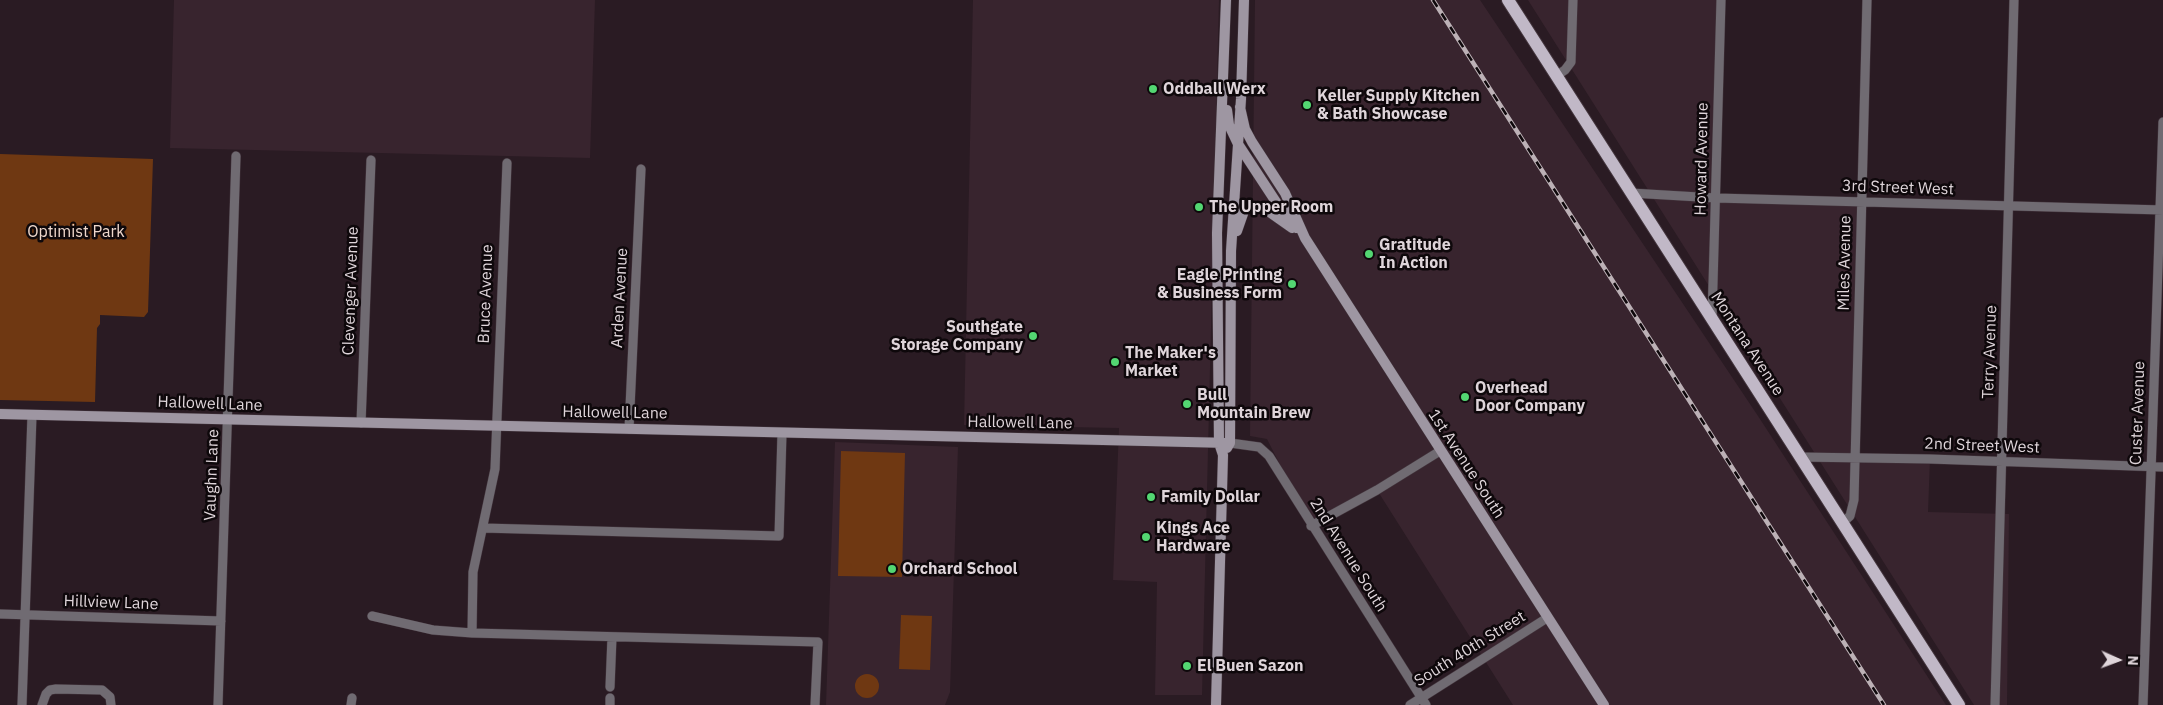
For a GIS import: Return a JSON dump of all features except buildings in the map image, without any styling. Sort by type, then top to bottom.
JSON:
[{"type":"main road","name":"Montana Avenue","points":[[1508,0],[1960,705]]},
{"type":"street","points":[[1216,705],[1231,251],[1240,108],[1244,0]]},
{"type":"street","points":[[1556,76],[1565,70],[1571,62],[1573,0]]},
{"type":"street","name":"Howard Avenue","points":[[1712,320],[1721,0]]},
{"type":"street","name":"Miles Avenue","points":[[1842,523],[1850,516],[1853,508],[1868,0]]},
{"type":"street","name":"Terry Avenue","points":[[1996,705],[2014,0]]},
{"type":"street","points":[[1224,443],[1217,233],[1226,4]]},
{"type":"street","name":"1st Avenue South","points":[[1226,4],[1228,120],[1238,144],[1278,206],[1305,238]]},
{"type":"street","name":"1st Avenue South","points":[[1240,108],[1245,128],[1284,193],[1305,238],[1604,705]]},
{"type":"street","name":"Custer Avenue","points":[[2143,705],[2162,210],[2163,122]]},
{"type":"street","name":"Vaughn Lane","points":[[218,705],[229,419],[236,156]]},
{"type":"street","name":"Clevenger Avenue","points":[[361,423],[371,160]]},
{"type":"street","name":"Bruce Avenue","points":[[472,633],[473,572],[496,469],[496,426],[507,163]]},
{"type":"street","name":"Arden Avenue","points":[[629,428],[641,169]]},
{"type":"street","name":"3rd Street West","points":[[1631,193],[1716,198],[2162,210]]},
{"type":"street","points":[[1231,251],[1242,214],[1249,206],[1259,206],[1265,209],[1305,238]]},
{"type":"street","name":"Hallowell Lane","points":[[0,414],[1224,443]]},
{"type":"street","points":[[22,705],[32,415]]},
{"type":"street","points":[[483,528],[779,536],[782,433]]},
{"type":"street","name":"2nd Avenue South","points":[[1224,443],[1259,447],[1269,456],[1311,526],[1423,701]]},
{"type":"street","points":[[1311,526],[1377,490],[1440,451]]},
{"type":"street","name":"2nd Street West","points":[[1800,457],[2002,461],[2163,467]]},
{"type":"street","name":"Hillview Lane","points":[[0,614],[221,621]]},
{"type":"street","points":[[372,616],[433,630],[472,633],[818,642],[816,705]]},
{"type":"street","name":"South 40th Street","points":[[1410,705],[1423,701],[1547,618]]},
{"type":"street","points":[[610,687],[612,638]]},
{"type":"street","points":[[42,705],[46,694],[50,690],[56,689],[102,690],[110,697],[111,705]]},
{"type":"shaded area","points":[[174,0],[595,0],[590,158],[170,148]]},
{"type":"shaded area","points":[[973,0],[1219,0],[1202,695],[1155,695],[1157,582],[1113,580],[1119,428],[964,425]]},
{"type":"shaded area","points":[[1255,0],[1480,0],[1758,416],[1946,705],[1513,705],[1377,490],[1311,526],[1267,439],[1250,436]]},
{"type":"shaded area","points":[[1528,0],[1721,0],[1716,198],[1861,202],[1855,457],[1930,459],[1928,512],[2009,514],[2007,705],[1974,705]]},
{"type":"shaded area","name":"Orchard School","points":[[835,442],[958,447],[950,692],[945,705],[826,705]]},
{"type":"green space","name":"Optimist Park","points":[[0,154],[153,159],[148,312],[144,317],[100,315],[100,324],[97,328],[95,402],[0,400]]},
{"type":"green space","points":[[841,451],[905,453],[902,577],[838,576]]},
{"type":"green space","points":[[901,615],[932,616],[930,670],[899,669]]},
{"type":"green space","points":[[867,674],[876,677],[879,686],[876,695],[867,698],[858,695],[855,686],[858,677]]},
{"type":"railway","points":[[1433,0],[1884,705]]},
{"type":"place","name":"Oddball Werx","points":[[1153,89]]},
{"type":"place","name":"Keller Supply Kitchen & Bath Showcase","points":[[1307,105]]},
{"type":"place","name":"The Upper Room","points":[[1199,207]]},
{"type":"place","name":"Gratitude In Action","points":[[1369,254]]},
{"type":"place","name":"Eagle Printing & Business Form","points":[[1292,284]]},
{"type":"place","name":"Southgate Storage Company","points":[[1033,336]]},
{"type":"place","name":"The Maker's Market","points":[[1115,362]]},
{"type":"place","name":"Overhead Door Company","points":[[1465,397]]},
{"type":"place","name":"Bull Mountain Brew","points":[[1187,404]]},
{"type":"place","name":"Family Dollar","points":[[1151,497]]},
{"type":"place","name":"Kings Ace Hardware","points":[[1146,537]]},
{"type":"place","name":"Orchard School","points":[[892,569]]},
{"type":"place","name":"El Buen Sazon","points":[[1187,666]]}]
